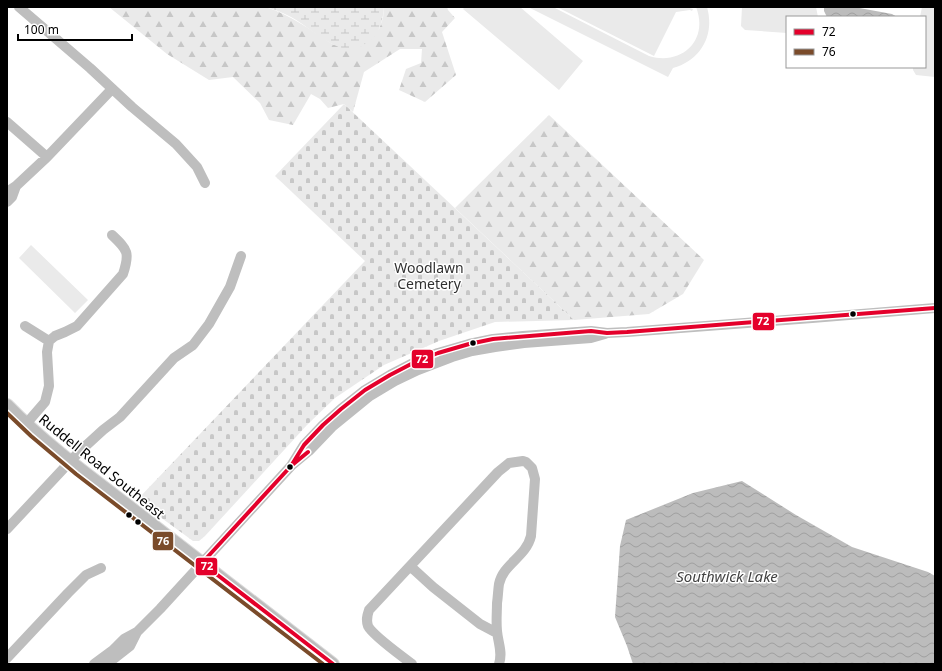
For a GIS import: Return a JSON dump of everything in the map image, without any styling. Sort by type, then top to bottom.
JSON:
[{"type":"main road","name":"Ruddell Road Southeast","points":[[7,405],[26,424],[71,461],[333,664]]},
{"type":"street","points":[[19,7],[90,68],[132,108],[176,144],[197,167],[205,183]]},
{"type":"street","points":[[7,202],[12,197],[11,189],[47,157],[112,89]]},
{"type":"street","points":[[7,122],[47,157]]},
{"type":"street","points":[[26,424],[45,402],[49,386],[47,352],[49,341],[55,336],[77,326],[123,274],[127,254],[124,246],[112,235]]},
{"type":"street","points":[[7,529],[79,452],[103,430],[120,418],[174,358],[193,345],[209,324],[230,288],[241,256]]},
{"type":"street","points":[[94,664],[113,650],[124,639],[137,632],[160,609],[291,466],[309,451],[332,427],[370,396],[395,381],[418,370],[452,357],[495,347],[524,343],[591,338],[607,333],[935,308]]},
{"type":"street","points":[[25,326],[49,341]]},
{"type":"street","points":[[412,664],[369,627],[366,621],[369,610],[459,512],[504,467],[509,463],[523,461],[530,465],[535,479],[531,536],[526,548],[507,568],[498,586],[497,633],[501,651],[499,664]]},
{"type":"street","points":[[410,566],[480,624],[497,633]]},
{"type":"street","points":[[7,658],[86,575],[101,568]]},
{"type":"street","points":[[108,664],[130,646],[137,632]]},
{"type":"green space","points":[[109,7],[265,7],[292,18],[334,45],[379,29],[383,18],[384,7],[447,7],[455,18],[442,32],[456,75],[425,102],[399,90],[406,69],[421,63],[422,49],[400,49],[364,72],[353,112],[344,104],[328,108],[320,99],[311,94],[293,125],[269,120],[260,103],[233,77],[209,80],[167,54]]},
{"type":"green space","points":[[265,7],[384,7],[380,28],[374,36],[358,48],[347,49],[330,43],[291,17]]},
{"type":"green space","points":[[465,7],[520,7],[583,61],[559,90],[463,9]]},
{"type":"green space","points":[[528,7],[553,7],[649,56],[661,58],[682,54],[690,48],[696,40],[699,30],[699,19],[696,7],[707,7],[709,27],[704,45],[698,53],[683,64],[673,68],[668,77]]},
{"type":"green space","points":[[557,7],[686,7],[693,9],[692,11],[676,12],[654,56]]},
{"type":"green space","points":[[742,7],[816,7],[818,16],[786,16],[786,33],[745,30],[741,26]]},
{"type":"green space","points":[[922,7],[935,7],[935,77],[916,75],[913,70],[913,68],[926,68],[926,16],[920,16]]},
{"type":"green space","name":"Woodlawn Cemetery","points":[[344,104],[574,320],[495,322],[439,341],[384,365],[335,398],[307,425],[205,536],[199,541],[193,541],[137,500],[365,261],[275,176]]},
{"type":"green space","points":[[549,115],[704,260],[683,294],[649,314],[574,320],[455,208]]},
{"type":"green space","points":[[31,245],[88,300],[75,313],[19,258]]},
{"type":"water","points":[[824,7],[854,7],[892,14],[895,16],[826,16]]},
{"type":"water","name":"Southwick Lake","points":[[742,481],[796,515],[852,547],[928,572],[935,576],[935,664],[633,664],[615,617],[620,546],[626,520],[693,493]]},
{"type":"transit line","name":"72","points":[[291,466],[304,445],[323,425],[365,390],[415,362],[438,353],[469,344],[493,339],[591,331],[607,333],[627,332],[935,308]]},
{"type":"transit line","name":"76","points":[[7,413],[31,436],[76,474],[323,664]]},
{"type":"transit line","name":"72","points":[[308,452],[291,466],[202,563],[333,664]]}]
